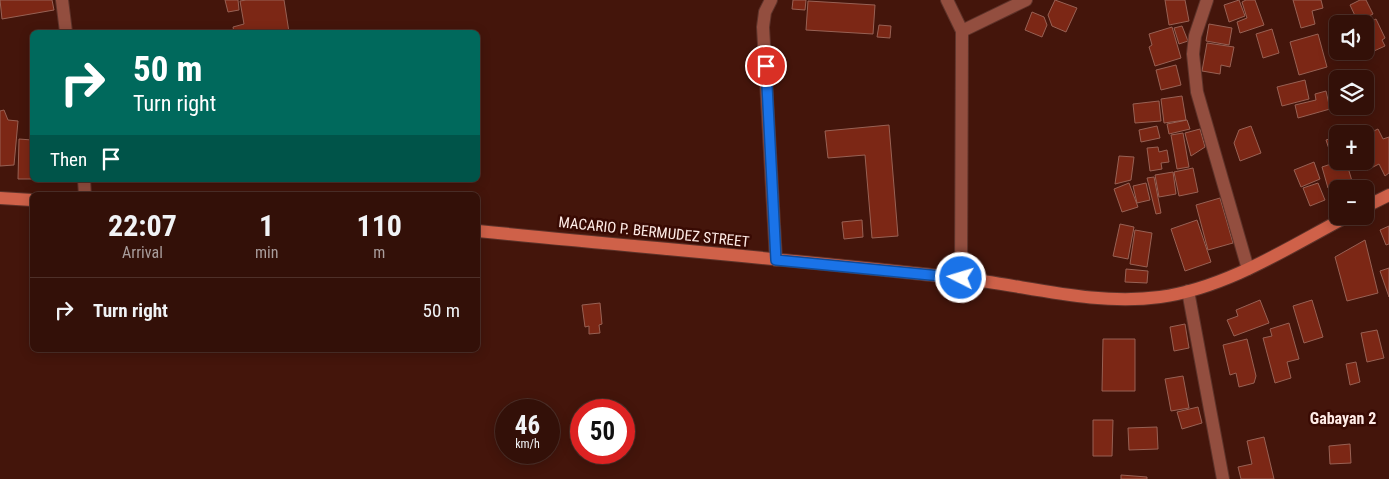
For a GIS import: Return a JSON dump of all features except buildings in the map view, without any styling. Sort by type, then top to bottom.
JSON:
[{"type":"main road","points":[[1374,202],[1389,195]]},
{"type":"main road","points":[[0,198],[30,200]]},
{"type":"main road","name":"MACARIO P. BERMUDEZ STREET","points":[[480,231],[961,278],[1086,296],[1131,299],[1161,297],[1188,291],[1248,269],[1331,225]]},
{"type":"street","points":[[62,0],[66,30]]},
{"type":"street","points":[[771,0],[765,12],[763,27],[776,260]]},
{"type":"street","points":[[947,0],[962,31],[961,278]]},
{"type":"street","points":[[962,31],[1026,0]]},
{"type":"street","points":[[1207,0],[1194,45],[1194,71],[1197,92],[1248,269]]},
{"type":"street","points":[[1188,291],[1222,479]]},
{"type":"district","name":"Gabayan 2","points":[[1343,418]]},
{"type":"route","points":[[766,66],[776,260],[961,278]]}]
